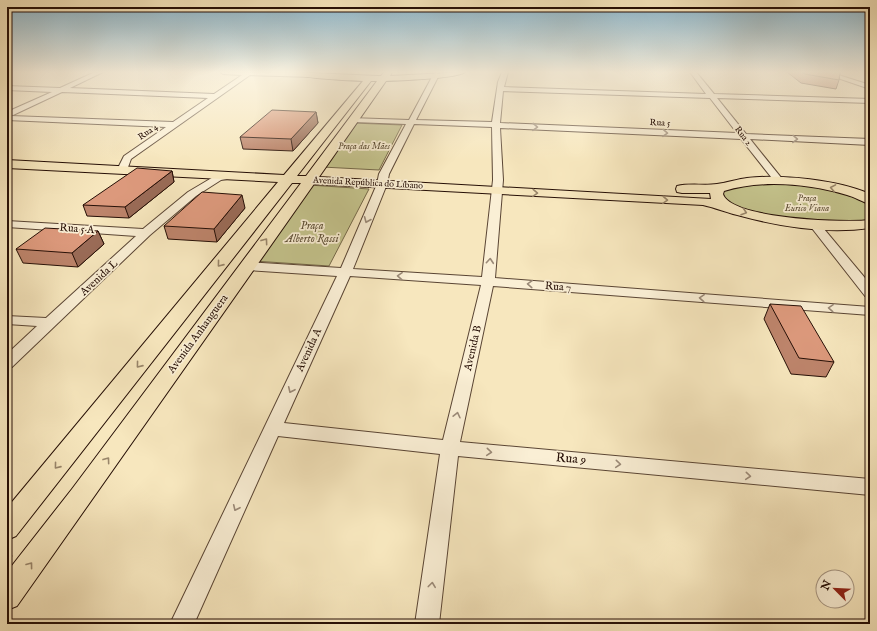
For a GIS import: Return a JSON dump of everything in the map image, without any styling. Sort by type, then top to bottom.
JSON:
[{"type":"main road","name":"Avenida Anhanguera","points":[[7,596],[81,497],[246,266],[303,175],[354,101]]},
{"type":"main road","name":"Avenida Anhanguera","points":[[7,528],[303,175],[353,120],[366,101]]},
{"type":"main road","name":"Avenida República do Líbano","points":[[7,157],[230,176],[303,175]]},
{"type":"main road","name":"Avenida República do Líbano","points":[[7,164],[123,167],[383,179],[703,201],[728,206]]},
{"type":"main road","points":[[868,198],[840,189],[778,180],[738,182],[719,188],[716,194],[718,200],[728,206],[752,214],[815,226],[853,227],[870,224]]},
{"type":"main road","name":"Avenida República do Líbano","points":[[497,186],[697,190],[719,188]]},
{"type":"street","points":[[7,115],[35,101]]},
{"type":"street","name":"Rua 4","points":[[123,167],[127,158],[208,101]]},
{"type":"street","name":"Avenida A","points":[[182,624],[344,273],[383,179],[423,101]]},
{"type":"street","name":"Avenida B","points":[[427,624],[450,448],[488,281],[497,186],[496,125],[499,101]]},
{"type":"street","name":"Rua 2","points":[[717,101],[743,137],[778,180]]},
{"type":"street","points":[[7,118],[176,125]]},
{"type":"street","name":"Rua 5","points":[[353,120],[870,142]]},
{"type":"street","points":[[188,173],[196,178],[192,194]]},
{"type":"street","name":"Avenida L","points":[[7,363],[146,233],[192,194],[218,178],[230,176]]},
{"type":"street","name":"Rua 5 A","points":[[7,224],[146,233]]},
{"type":"street","points":[[815,226],[870,292]]},
{"type":"street","name":"Rua 7","points":[[246,266],[488,281],[870,311]]},
{"type":"street","points":[[7,320],[51,323]]},
{"type":"street","name":"Rua 9","points":[[273,429],[450,448],[870,488]]},
{"type":"green space","name":"Praça das Mães","points":[[353,123],[402,125],[379,170],[322,167]]},
{"type":"green space","name":"Praça Eurico Viana","points":[[767,183],[807,186],[846,194],[870,205],[870,219],[854,222],[822,222],[764,215],[733,205],[723,196],[723,189]]},
{"type":"green space","name":"Praça Alberto Rassi","points":[[309,185],[369,189],[329,266],[254,261]]},
{"type":"building","points":[[272,110],[316,112],[291,139],[240,137]]},
{"type":"building","points":[[137,168],[172,171],[125,207],[83,205]]},
{"type":"building","points":[[202,192],[242,195],[214,229],[164,226]]},
{"type":"building","points":[[45,228],[98,231],[72,253],[16,249]]},
{"type":"building","points":[[770,304],[801,306],[834,362],[799,358]]}]
